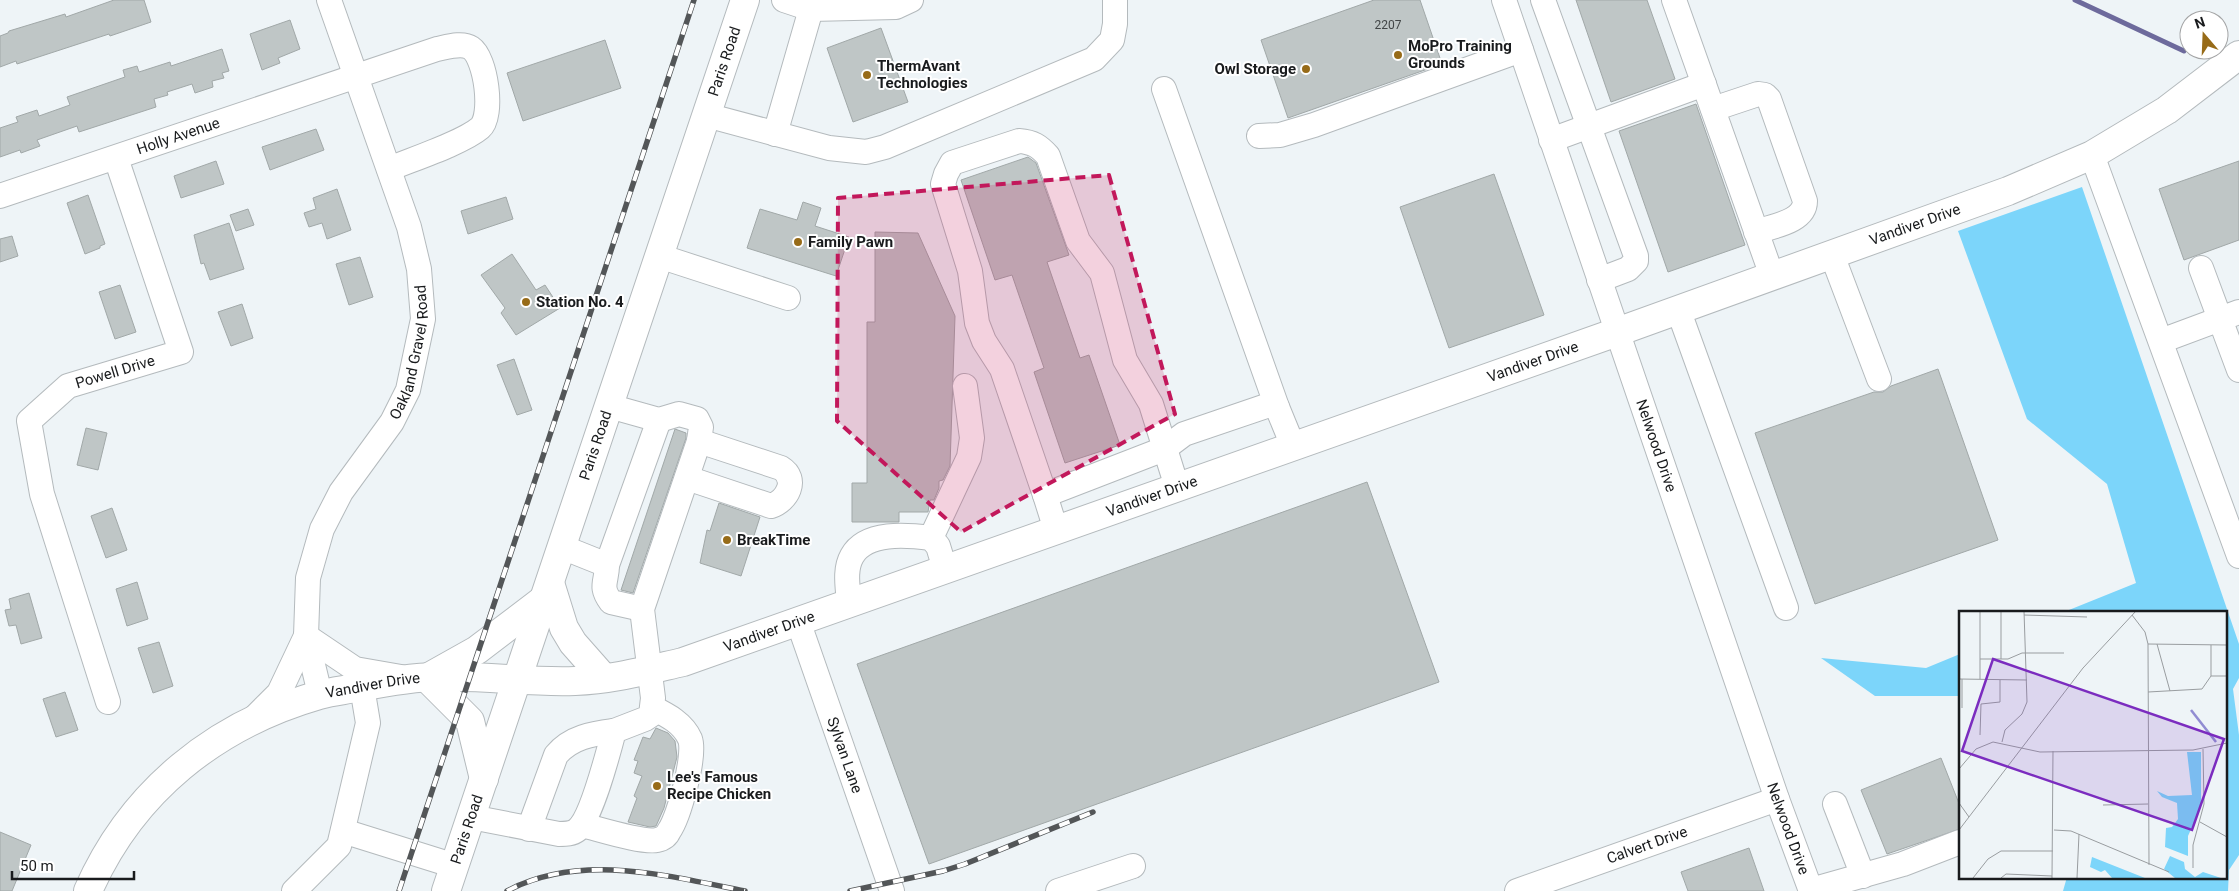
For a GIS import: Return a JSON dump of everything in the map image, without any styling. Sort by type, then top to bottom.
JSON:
[{"type":"main road","name":"Paris Road","points":[[450,879],[745,0]]},
{"type":"main road","name":"Vandiver Drive","points":[[88,891],[118,835],[153,792],[196,754],[247,722],[320,694],[421,678],[577,681],[649,670],[683,662],[1617,332],[2008,191],[2092,154],[2168,110],[2239,55]]},
{"type":"main road","points":[[484,779],[470,721],[421,678],[478,650],[546,592],[573,643],[603,677]]},
{"type":"street","name":"Oakland Gravel Road","points":[[320,694],[306,636],[308,578],[322,529],[341,492],[392,422],[408,390],[423,319],[419,269],[408,227],[329,0]]},
{"type":"street","points":[[784,0],[811,9],[896,7],[911,0]]},
{"type":"street","points":[[706,115],[829,148],[866,152],[885,147],[1094,59],[1112,40],[1115,24],[1115,0]]},
{"type":"street","name":"Nelwood Drive","points":[[1504,0],[1777,799],[1811,890]]},
{"type":"street","points":[[1543,0],[1636,256],[1636,261],[1628,269],[1599,280]]},
{"type":"street","points":[[1674,0],[1772,276]]},
{"type":"street","points":[[775,134],[811,9]]},
{"type":"street","name":"Holly Avenue","points":[[0,196],[437,49],[451,46],[471,47],[478,56],[488,99],[487,116],[482,126],[469,136],[388,169]]},
{"type":"street","points":[[1259,136],[1280,135],[1314,125],[1521,50]]},
{"type":"street","points":[[1551,140],[1704,84]]},
{"type":"street","points":[[1164,89],[1277,407],[1293,446]]},
{"type":"street","points":[[1713,109],[1758,94],[1765,95],[1769,99],[1789,155],[1805,201],[1803,212],[1798,216],[1756,232]]},
{"type":"street","points":[[1056,530],[1002,369],[984,342],[977,323],[970,271],[944,184],[946,174],[952,163],[1020,140],[1030,142],[1048,156],[1078,241],[1102,273],[1125,360],[1151,404],[1164,449],[1178,487]]},
{"type":"street","points":[[2092,154],[2239,556]]},
{"type":"street","name":"Powell Drive","points":[[108,702],[42,494],[29,421],[68,386],[181,352],[116,158]]},
{"type":"street","points":[[1832,254],[1879,379]]},
{"type":"street","points":[[659,256],[788,298]]},
{"type":"street","points":[[2201,268],[2230,315],[2239,370]]},
{"type":"street","points":[[1678,309],[1786,608]]},
{"type":"street","points":[[2161,341],[2230,315]]},
{"type":"street","points":[[931,538],[968,458],[972,438],[965,386]]},
{"type":"street","points":[[1045,495],[1164,449],[1184,434],[1269,405],[1277,407]]},
{"type":"street","points":[[529,829],[556,755],[564,745],[590,734],[614,731],[645,719],[651,715],[653,708],[642,609],[699,441],[701,426],[696,419],[679,414],[659,420],[609,406]]},
{"type":"street","points":[[642,609],[610,602],[604,593],[604,584],[607,565],[659,420]]},
{"type":"street","points":[[687,478],[771,506],[785,499],[789,490],[790,478],[787,472],[699,441]]},
{"type":"street","points":[[849,603],[847,573],[852,557],[861,546],[875,539],[893,536],[931,538],[938,546],[944,569]]},
{"type":"street","points":[[562,547],[607,565]]},
{"type":"street","name":"Sylvan Lane","points":[[798,621],[892,891]]},
{"type":"street","points":[[247,722],[265,709],[279,693],[306,636],[355,669],[421,678]]},
{"type":"street","points":[[294,891],[339,846],[368,723],[362,687]]},
{"type":"street","points":[[582,825],[650,840],[665,837],[670,831],[677,814],[692,756],[690,740],[673,718],[653,708]]},
{"type":"street","points":[[471,817],[529,829],[570,834],[582,825],[614,731]]},
{"type":"street","name":"Calvert Drive","points":[[1517,891],[1777,799]]},
{"type":"street","points":[[1835,804],[1863,876]]},
{"type":"street","points":[[343,831],[450,879]]},
{"type":"street","points":[[1811,890],[1903,864],[1959,842]]},
{"type":"street","points":[[1058,891],[1133,866]]},
{"type":"highlighted area","points":[[1109,175],[1175,414],[961,532],[837,421],[838,198]]},
{"type":"shaded area","points":[[2082,187],[2239,644],[2239,678],[2233,689],[2239,735],[2239,855],[2229,870],[2228,891],[2063,891],[2067,878],[2226,878],[2226,611],[2066,611],[2136,583],[2107,484],[2027,419],[1958,231]]},
{"type":"shaded area","points":[[1959,654],[1959,696],[1875,696],[1821,658],[1926,668]]},
{"type":"building","points":[[114,0],[144,0],[151,22],[17,64],[16,61],[0,67],[0,36],[9,31],[65,14],[66,17]]},
{"type":"building","points":[[1374,0],[1420,0],[1442,64],[1288,118],[1261,40]]},
{"type":"building","points":[[1576,0],[1647,0],[1675,79],[1611,102]]},
{"type":"building","points":[[290,20],[300,49],[278,58],[280,63],[262,70],[250,34]]},
{"type":"building","name":"ThermAvant Technologies","points":[[881,28],[908,102],[853,122],[827,48]]},
{"type":"building","points":[[605,40],[621,88],[523,121],[507,73]]},
{"type":"building","points":[[222,49],[229,71],[222,73],[224,78],[212,81],[213,87],[195,93],[192,84],[167,92],[168,95],[154,99],[156,107],[79,132],[77,126],[37,140],[40,146],[21,153],[20,150],[0,157],[0,128],[18,122],[16,117],[37,110],[39,116],[70,105],[67,97],[125,77],[123,70],[137,66],[139,72],[170,62],[171,66]]},
{"type":"building","points":[[1696,104],[1745,245],[1668,272],[1619,131]]},
{"type":"building","points":[[316,129],[324,150],[270,170],[262,147]]},
{"type":"building","points":[[1028,157],[1036,163],[1069,255],[1047,262],[1080,358],[1089,355],[1120,445],[1065,463],[1034,372],[1044,368],[1012,275],[995,280],[961,180]]},
{"type":"building","points":[[216,161],[224,184],[181,198],[174,176]]},
{"type":"building","points":[[2239,161],[2239,240],[2184,260],[2159,189]]},
{"type":"building","points":[[1494,174],[1544,315],[1449,348],[1400,207]]},
{"type":"building","points":[[337,189],[351,230],[327,239],[322,223],[309,227],[304,213],[316,209],[313,198]]},
{"type":"building","points":[[88,195],[105,244],[85,254],[67,203]]},
{"type":"building","points":[[506,197],[513,219],[468,234],[461,211]]},
{"type":"building","name":"Family Pawn","points":[[803,202],[821,208],[815,226],[849,237],[836,276],[747,248],[760,209],[797,220]]},
{"type":"building","points":[[248,209],[254,225],[236,231],[230,215]]},
{"type":"building","points":[[229,223],[244,269],[210,280],[204,263],[201,264],[194,235]]},
{"type":"building","points":[[875,232],[918,233],[955,316],[950,466],[943,480],[939,481],[939,488],[934,500],[930,500],[928,512],[899,512],[899,522],[852,522],[852,483],[867,483],[867,322],[875,322]]},
{"type":"building","points":[[12,236],[18,256],[0,262],[0,239]]},
{"type":"building","points":[[512,254],[536,290],[545,285],[560,308],[516,335],[501,313],[505,308],[481,275]]},
{"type":"building","points":[[360,257],[373,297],[349,305],[336,264]]},
{"type":"building","points":[[120,285],[136,332],[115,339],[99,292]]},
{"type":"building","points":[[242,304],[253,338],[231,346],[218,312]]},
{"type":"building","points":[[514,359],[532,410],[517,415],[497,365]]},
{"type":"building","points":[[1938,369],[1998,540],[1815,604],[1755,433],[1874,392],[1883,392],[1891,386]]},
{"type":"building","points":[[86,428],[107,433],[98,470],[77,465]]},
{"type":"building","points":[[675,429],[686,433],[686,438],[633,593],[621,590]]},
{"type":"building","points":[[1367,482],[1439,682],[929,864],[857,664]]},
{"type":"building","points":[[719,503],[760,517],[741,576],[700,563],[707,530],[710,531]]},
{"type":"building","points":[[112,508],[127,550],[106,558],[91,516]]},
{"type":"building","points":[[137,582],[148,619],[127,626],[116,589]]},
{"type":"building","points":[[29,593],[42,638],[21,644],[16,625],[9,626],[5,610],[11,609],[9,599]]},
{"type":"building","points":[[159,642],[173,686],[153,693],[138,648]]},
{"type":"building","points":[[65,692],[78,730],[56,737],[43,699]]},
{"type":"building","name":"Lee's Famous Recipe Chicken","points":[[656,728],[668,733],[675,741],[677,757],[664,808],[656,826],[650,827],[628,822],[637,798],[634,796],[642,776],[634,773],[638,761],[634,760],[643,737],[650,739]]},
{"type":"building","points":[[1941,758],[1959,803],[1959,829],[1887,854],[1861,790]]},
{"type":"building","points":[[0,832],[31,845],[12,891],[0,891]]},
{"type":"building","points":[[1749,848],[1764,891],[1688,891],[1681,872]]},
{"type":"waterway","points":[[2075,0],[2179,49]]},
{"type":"railway","points":[[399,891],[694,0]]},
{"type":"railway","points":[[850,891],[943,871],[965,864],[1093,812]]},
{"type":"railway","points":[[507,891],[535,879],[565,872],[595,870],[655,874],[745,891]]},
{"type":"place","name":"MoPro Training Grounds","points":[[1398,55]]},
{"type":"place","name":"Owl Storage","points":[[1306,69]]},
{"type":"place","name":"ThermAvant Technologies","points":[[867,75]]},
{"type":"place","name":"Family Pawn","points":[[798,242]]},
{"type":"place","name":"Station No. 4","points":[[526,302]]},
{"type":"place","name":"BreakTime","points":[[727,540]]},
{"type":"place","name":"Lee's Famous Recipe Chicken","points":[[657,786]]}]
